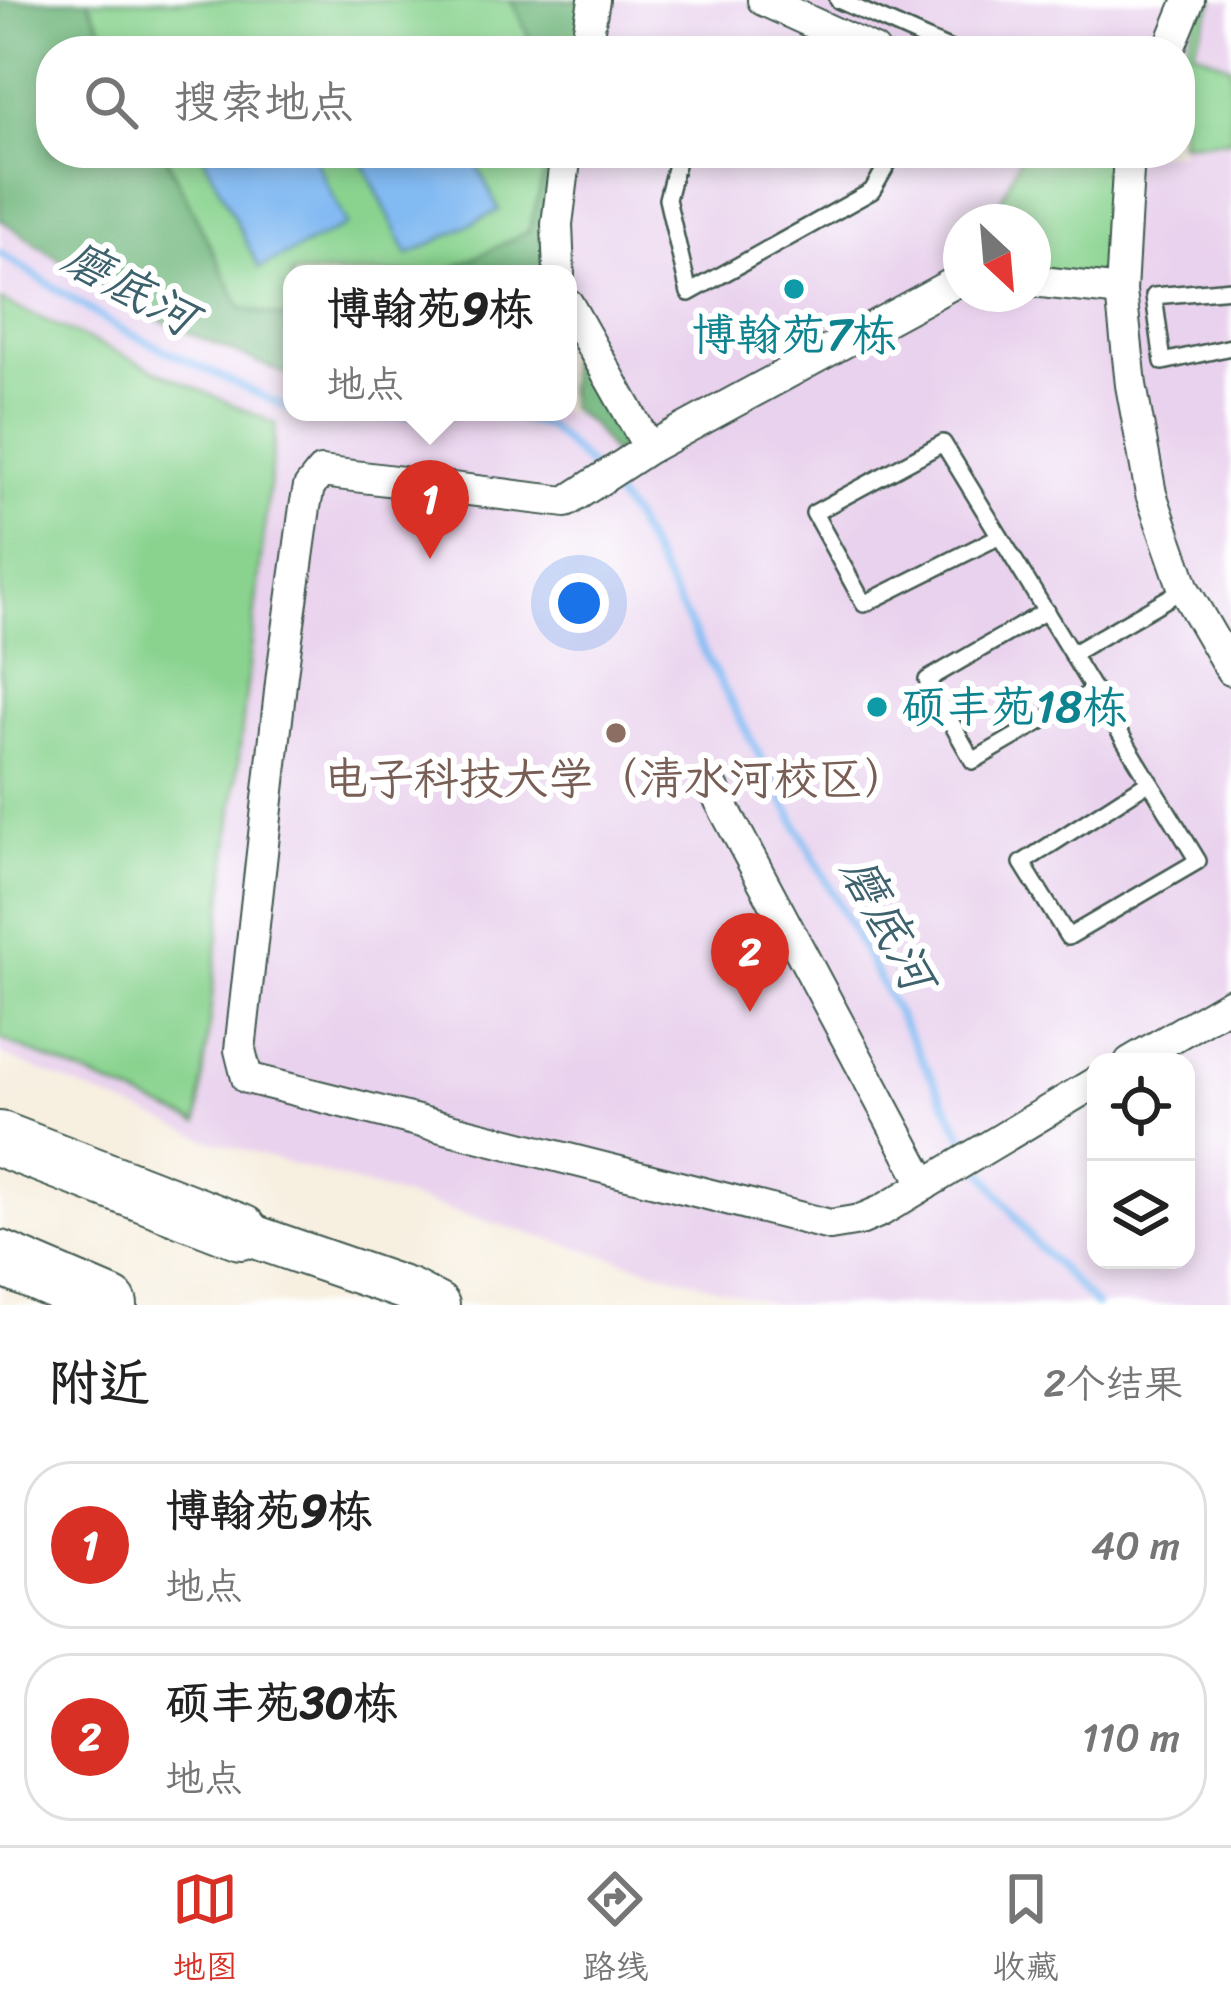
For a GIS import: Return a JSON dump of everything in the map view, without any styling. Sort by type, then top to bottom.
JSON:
[{"type":"highway","points":[[0,1139],[241,1232]]},
{"type":"highway","points":[[0,1258],[110,1305]]},
{"type":"highway","points":[[0,1294],[28,1305]]},
{"type":"main road","points":[[241,1232],[410,1290],[438,1305]]},
{"type":"street","points":[[587,36],[595,0]]},
{"type":"street","points":[[763,0],[841,36]]},
{"type":"street","points":[[1174,36],[1188,0]]},
{"type":"street","points":[[558,265],[556,224],[564,168]]},
{"type":"street","points":[[1122,168],[1121,291],[1131,385],[1151,494],[1184,589],[1231,670]]},
{"type":"street","points":[[1051,283],[1121,291]]},
{"type":"street","points":[[943,289],[641,453],[566,502],[321,472],[309,487],[282,674],[240,1050],[247,1078],[830,1225],[860,1220],[1087,1087]]},
{"type":"street","points":[[577,322],[641,453]]},
{"type":"street","points":[[712,788],[936,1178]]},
{"type":"street","points":[[1145,1053],[1231,1003]]},
{"type":"lane","points":[[846,2],[920,36]]},
{"type":"lane","points":[[675,168],[667,199],[689,293],[872,191],[886,168]]},
{"type":"lane","points":[[1231,290],[1154,296],[1162,362],[1231,347]]},
{"type":"lane","points":[[1000,536],[864,604],[814,513],[943,442],[1073,653],[1095,690],[1150,781],[1198,861],[1068,937],[1022,863],[1150,781]]},
{"type":"lane","points":[[1073,653],[1184,589]]},
{"type":"lane","points":[[1046,610],[928,680],[973,761],[1095,690]]},
{"type":"shaded area","name":"电子科技大学（清水河校区）","points":[[0,0],[1231,0],[1231,1305],[775,1305],[209,1140],[0,1054]]},
{"type":"green space","points":[[0,0],[88,0],[106,36],[36,36],[36,168],[171,168],[241,308],[283,318],[283,373],[129,307],[0,219]]},
{"type":"green space","points":[[88,0],[511,0],[529,36],[106,36]]},
{"type":"green space","points":[[511,0],[594,0],[588,36],[529,36]]},
{"type":"green space","points":[[1205,0],[1214,0],[1195,45],[1195,36],[1190,36]]},
{"type":"green space","points":[[1195,51],[1231,66],[1231,140],[1195,142]]},
{"type":"green space","points":[[171,168],[546,168],[529,231],[460,265],[283,265],[283,318],[241,308]]},
{"type":"green space","points":[[546,168],[565,168],[560,265],[460,265],[529,231]]},
{"type":"green space","points":[[1015,168],[1119,168],[1115,285],[1051,277],[1051,204],[999,204]]},
{"type":"green space","points":[[0,300],[276,424],[198,1123],[0,1039]]},
{"type":"green space","points":[[577,320],[641,434],[612,454],[592,425],[577,414]]},
{"type":"water","points":[[209,168],[319,168],[347,225],[259,268]]},
{"type":"water","points":[[365,168],[478,168],[499,210],[408,255]]},
{"type":"waterway","name":"磨底河","points":[[0,253],[118,328],[283,406]]},
{"type":"waterway","name":"磨底河","points":[[528,421],[549,427],[598,474]]},
{"type":"waterway","name":"磨底河","points":[[607,486],[633,519],[971,1151]]},
{"type":"waterway","name":"磨底河","points":[[978,1164],[1034,1242],[1096,1305]]},
{"type":"place","name":"博翰苑7栋","points":[[794,289]]},
{"type":"place","name":"博翰苑9栋","points":[[430,559]]},
{"type":"place","name":"硕丰苑18栋","points":[[877,707]]},
{"type":"place","name":"电子科技大学（清水河校区）","points":[[616,733]]},
{"type":"place","name":"硕丰苑30栋","points":[[750,1012]]}]
